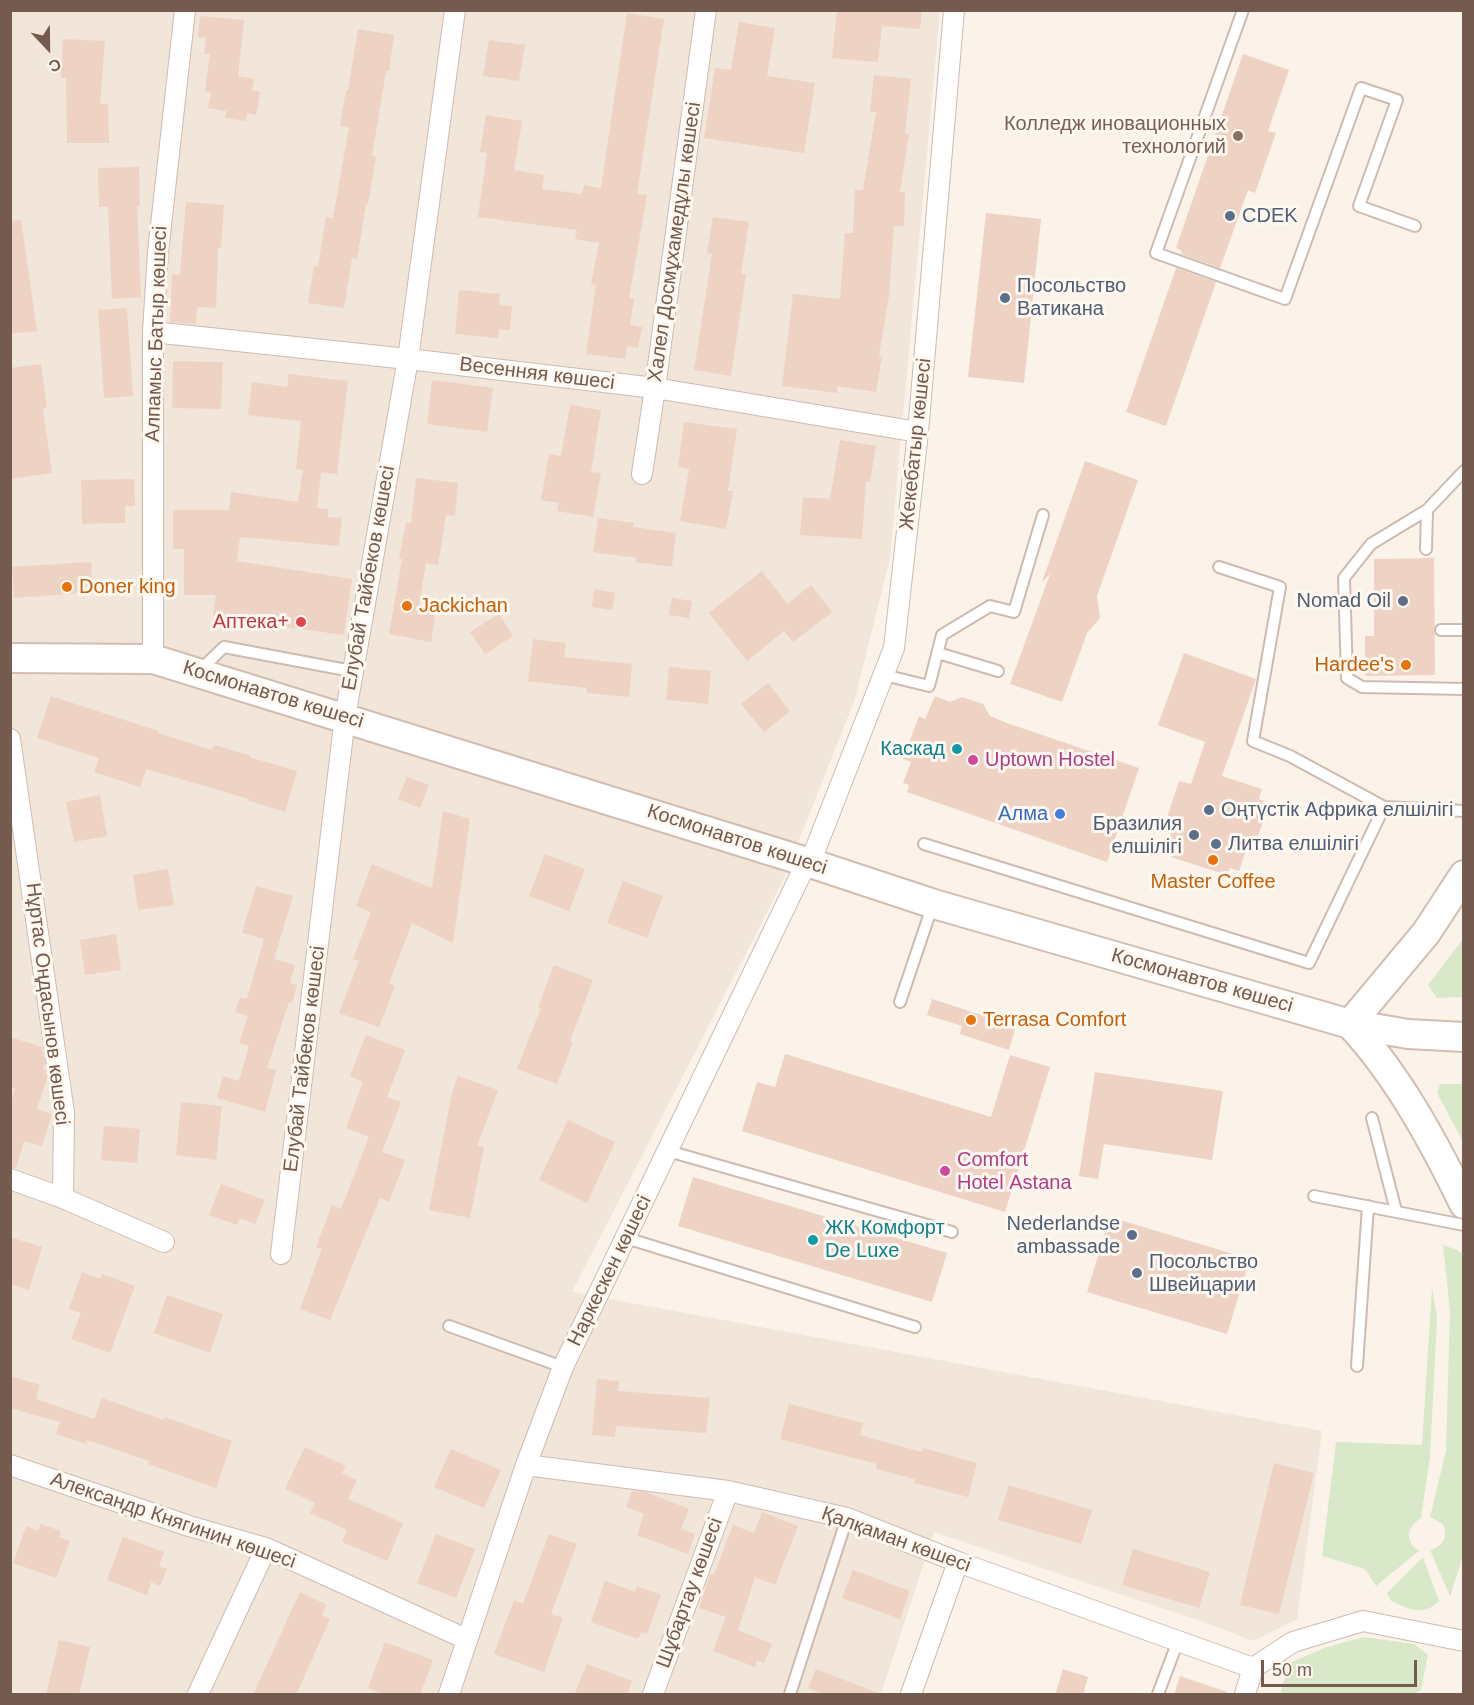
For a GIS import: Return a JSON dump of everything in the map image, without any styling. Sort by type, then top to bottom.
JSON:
[{"type":"street","name":"Алпамыс Батыр көшесі","points":[[153,659],[153,332],[158,252],[185,10]]},
{"type":"street","name":"Елубай Тайбеков көшесі","points":[[281,1254],[345,717],[408,359],[455,10]]},
{"type":"street","name":"Халел Досмұхамедұлы көшесі","points":[[642,474],[706,10]]},
{"type":"street","name":"Жекебатыр көшесі","points":[[810,863],[894,648],[918,432],[954,10]]},
{"type":"street","name":"Весенняя көшесі","points":[[153,332],[655,388],[918,432]]},
{"type":"street","name":"Космонавтов көшесі","points":[[10,658],[153,659],[810,863],[933,904],[1350,1024],[1408,1034],[1464,1036]]},
{"type":"street","name":"Нұртас Оңдасынов көшесі","points":[[10,739],[64,1113],[63,1198]]},
{"type":"street","name":"Наркескен көшесі","points":[[449,1695],[526,1465],[563,1368],[801,874],[810,863]]},
{"type":"street","points":[[1464,875],[1426,933],[1350,1024],[1371,1046],[1388,1070],[1430,1139],[1464,1204]]},
{"type":"street","points":[[10,1179],[63,1198],[164,1242]]},
{"type":"street","name":"Александр Княгинин көшесі","points":[[10,1465],[189,1526],[266,1548],[466,1639]]},
{"type":"street","name":"Қалқаман көшесі","points":[[526,1465],[728,1491],[847,1518],[958,1562],[1254,1668]]},
{"type":"street","name":"Шұбартау көшесі","points":[[653,1695],[728,1491]]},
{"type":"street","points":[[198,1695],[266,1548]]},
{"type":"street","points":[[916,1691],[958,1562]]},
{"type":"street","points":[[1245,1695],[1254,1668],[1293,1642],[1363,1621],[1464,1641]]},
{"type":"lane","points":[[1243,10],[1156,253],[1285,299],[1361,88],[1397,100],[1359,206],[1415,226]]},
{"type":"lane","points":[[1464,471],[1427,510],[1371,544],[1344,578],[1347,678],[1362,687],[1464,689]]},
{"type":"lane","points":[[1426,549],[1427,510]]},
{"type":"lane","points":[[884,675],[929,686],[942,635],[990,606],[1014,612],[1043,514]]},
{"type":"lane","points":[[1219,567],[1280,587],[1253,741],[1290,756],[1384,807],[1464,811]]},
{"type":"lane","points":[[1441,630],[1464,630]]},
{"type":"lane","points":[[197,672],[224,647],[352,671]]},
{"type":"lane","points":[[938,653],[998,671]]},
{"type":"lane","points":[[924,844],[1310,963],[1384,807]]},
{"type":"lane","points":[[900,1002],[933,904]]},
{"type":"lane","points":[[1372,1118],[1396,1211]]},
{"type":"lane","points":[[668,1151],[952,1232]]},
{"type":"lane","points":[[1314,1196],[1464,1224]]},
{"type":"lane","points":[[1357,1366],[1368,1206]]},
{"type":"lane","points":[[626,1238],[915,1327]]},
{"type":"lane","points":[[449,1326],[563,1368]]},
{"type":"lane","points":[[790,1695],[847,1518]]},
{"type":"lane","points":[[1158,1695],[1178,1641]]},
{"type":"shaded area","points":[[11,11],[940,11],[890,558],[855,699],[782,883],[572,1292],[1322,1431],[1297,1619],[1253,1641],[1201,1621],[934,1532],[881,1694],[11,1694]]},
{"type":"green space","points":[[1463,939],[1463,997],[1437,998],[1428,985]]},
{"type":"green space","points":[[1440,1084],[1463,1084],[1463,1142],[1437,1093]]},
{"type":"green space","points":[[1443,1245],[1464,1255],[1464,1553],[1450,1596],[1430,1550],[1442,1543],[1445,1537],[1443,1524],[1430,1517],[1446,1451],[1450,1311]]},
{"type":"green space","points":[[1432,1288],[1437,1317],[1430,1457],[1421,1518],[1412,1526],[1409,1534],[1411,1543],[1419,1551],[1376,1586],[1365,1569],[1322,1556],[1336,1442],[1422,1445]]},
{"type":"green space","points":[[1423,1557],[1439,1601],[1427,1609],[1416,1610],[1391,1601],[1387,1593]]},
{"type":"green space","points":[[1364,1637],[1414,1644],[1428,1655],[1421,1690],[1414,1694],[1280,1694],[1289,1663],[1327,1647]]},
{"type":"building","points":[[837,10],[922,10],[920,29],[882,26],[878,62],[832,58]]},
{"type":"building","points":[[627,13],[664,19],[637,194],[647,195],[629,298],[634,299],[630,325],[642,327],[638,348],[627,346],[625,359],[586,354],[596,285],[591,284],[599,243],[575,239],[577,230],[478,217],[487,153],[480,152],[486,115],[522,121],[514,170],[544,175],[542,189],[582,194],[584,185],[601,188]]},
{"type":"building","points":[[200,16],[244,20],[238,76],[254,79],[252,90],[260,92],[256,115],[247,113],[246,121],[225,118],[226,111],[208,108],[211,92],[205,91],[210,54],[204,54],[206,38],[198,37]]},
{"type":"building","points":[[739,22],[775,28],[767,76],[815,83],[804,153],[704,138],[715,68],[731,70]]},
{"type":"building","points":[[358,29],[394,35],[372,156],[376,157],[368,204],[366,204],[357,259],[352,258],[344,308],[308,303],[314,266],[318,267],[326,217],[333,218],[349,127],[340,126]]},
{"type":"building","points":[[63,39],[105,41],[100,104],[108,104],[109,143],[67,143],[66,78],[61,78]]},
{"type":"building","points":[[489,40],[525,45],[519,81],[483,76]]},
{"type":"building","points":[[1243,54],[1289,70],[1268,131],[1276,133],[1255,193],[1248,190],[1220,268],[1181,254],[1182,251],[1176,248]]},
{"type":"building","points":[[874,75],[911,79],[905,134],[909,134],[900,192],[905,192],[904,226],[894,226],[889,295],[879,356],[882,356],[876,392],[837,386],[837,393],[782,386],[793,294],[840,299],[845,233],[853,233],[855,190],[863,190],[876,112],[870,112]]},
{"type":"building","points":[[139,167],[140,206],[137,206],[141,297],[112,299],[108,207],[99,207],[98,168]]},
{"type":"building","points":[[186,202],[224,205],[221,248],[218,248],[216,308],[197,307],[196,324],[170,322],[172,274],[180,275]]},
{"type":"building","name":"Посольство Ватикана","points":[[986,213],[1041,219],[1024,383],[968,377]]},
{"type":"building","points":[[713,217],[749,222],[741,274],[746,274],[731,376],[694,370],[712,254],[707,253]]},
{"type":"building","points":[[21,220],[37,331],[10,334],[10,221]]},
{"type":"building","points":[[1176,268],[1216,282],[1166,426],[1126,412]]},
{"type":"building","points":[[459,290],[500,294],[499,305],[512,306],[510,330],[499,329],[498,338],[455,334]]},
{"type":"building","points":[[127,308],[133,396],[104,398],[98,310]]},
{"type":"building","points":[[173,361],[223,362],[221,409],[172,408]]},
{"type":"building","points":[[41,364],[47,408],[43,409],[52,473],[10,479],[10,368]]},
{"type":"building","points":[[289,374],[348,381],[337,474],[321,472],[317,508],[328,509],[328,517],[342,518],[339,546],[240,537],[237,561],[352,579],[344,635],[213,617],[216,595],[184,595],[184,549],[173,549],[173,510],[229,510],[231,492],[298,502],[303,470],[296,469],[301,421],[248,415],[252,382],[287,387]]},
{"type":"building","points":[[432,380],[493,388],[487,432],[427,424]]},
{"type":"building","points":[[570,405],[601,410],[591,472],[601,473],[593,517],[557,511],[559,503],[541,500],[549,454],[561,456]]},
{"type":"building","points":[[684,422],[737,429],[728,491],[733,491],[726,529],[680,521],[689,469],[678,467]]},
{"type":"building","points":[[840,440],[876,446],[870,482],[866,481],[862,539],[800,535],[803,497],[830,499]]},
{"type":"building","points":[[1085,461],[1138,480],[1097,596],[1100,618],[1087,633],[1062,702],[1010,684],[1050,574],[1042,582]]},
{"type":"building","points":[[416,478],[458,483],[455,516],[446,515],[438,565],[426,563],[419,606],[436,609],[431,642],[389,634],[402,559],[399,559],[406,522],[411,523]]},
{"type":"building","points":[[134,479],[135,506],[125,506],[125,523],[82,524],[81,480]]},
{"type":"building","points":[[598,518],[634,523],[633,527],[676,533],[672,567],[636,562],[636,558],[593,552]]},
{"type":"building","points":[[1434,558],[1435,675],[1365,676],[1365,636],[1374,636],[1374,559]]},
{"type":"building","points":[[91,562],[93,592],[14,598],[12,567]]},
{"type":"building","points":[[762,571],[787,604],[811,585],[832,612],[793,642],[784,631],[747,661],[709,613]]},
{"type":"building","points":[[594,589],[615,593],[612,610],[592,607]]},
{"type":"building","points":[[672,598],[692,601],[689,618],[669,615]]},
{"type":"building","points":[[499,614],[513,636],[485,654],[470,632]]},
{"type":"building","points":[[533,639],[566,643],[564,657],[632,664],[629,697],[586,693],[587,688],[528,681]]},
{"type":"building","points":[[1184,653],[1256,679],[1222,776],[1262,789],[1259,799],[1269,803],[1254,849],[1247,847],[1239,871],[1230,868],[1227,875],[1171,857],[1173,851],[1166,849],[1174,824],[1166,821],[1179,781],[1191,784],[1205,742],[1158,725]]},
{"type":"building","points":[[669,667],[711,671],[708,704],[666,700]]},
{"type":"building","points":[[768,683],[790,711],[764,732],[741,704]]},
{"type":"building","points":[[51,696],[212,750],[214,745],[297,771],[285,812],[146,769],[140,787],[94,772],[99,758],[37,738]]},
{"type":"building","name":"Каскад","points":[[935,696],[950,702],[962,697],[983,704],[990,716],[1007,723],[1139,768],[1107,862],[907,792],[909,785],[903,783],[911,762],[903,759],[919,716],[925,719]]},
{"type":"building","points":[[407,777],[429,785],[420,808],[398,799]]},
{"type":"building","points":[[100,795],[107,836],[74,842],[66,802]]},
{"type":"building","points":[[443,811],[470,819],[453,943],[412,923],[389,983],[395,986],[379,1027],[339,1013],[359,961],[353,959],[371,912],[356,906],[372,864],[432,888]]},
{"type":"building","points":[[545,854],[585,869],[569,911],[529,896]]},
{"type":"building","points":[[168,869],[174,905],[138,910],[133,875]]},
{"type":"building","points":[[623,881],[663,896],[647,938],[607,923]]},
{"type":"building","points":[[256,886],[293,896],[274,959],[295,965],[290,983],[297,985],[267,1068],[276,1070],[265,1112],[217,1098],[223,1076],[239,1081],[249,1046],[239,1043],[248,1016],[235,1012],[240,997],[247,999],[264,939],[242,933]]},
{"type":"building","points":[[116,934],[121,970],[85,975],[80,940]]},
{"type":"building","points":[[554,965],[593,980],[557,1084],[517,1069],[541,1008],[538,1007]]},
{"type":"building","name":"Terrasa Comfort","points":[[932,999],[1016,1026],[1009,1050],[960,1034],[962,1026],[927,1015]]},
{"type":"building","points":[[366,1035],[405,1050],[387,1097],[401,1102],[382,1152],[405,1160],[389,1202],[380,1198],[330,1320],[300,1309],[322,1249],[316,1247],[332,1205],[341,1209],[369,1137],[346,1128],[363,1082],[350,1076]]},
{"type":"building","points":[[10,1037],[42,1047],[45,1063],[43,1069],[46,1070],[47,1078],[37,1109],[52,1114],[42,1146],[24,1141],[16,1168],[10,1167],[10,1103],[15,1089],[10,1087]]},
{"type":"building","name":"Comfort Hotel Astana","points":[[785,1054],[991,1117],[1010,1055],[1050,1067],[1005,1212],[742,1131],[757,1082],[775,1087]]},
{"type":"building","points":[[1095,1072],[1223,1091],[1212,1160],[1104,1144],[1098,1179],[1079,1176]]},
{"type":"building","points":[[458,1076],[498,1090],[477,1146],[484,1147],[470,1218],[429,1210],[452,1093]]},
{"type":"building","points":[[181,1102],[222,1106],[216,1160],[176,1155]]},
{"type":"building","points":[[568,1120],[615,1142],[587,1203],[539,1180]]},
{"type":"building","points":[[104,1126],[140,1129],[137,1163],[101,1160]]},
{"type":"building","name":"ЖК Комфорт De Luxe","points":[[693,1177],[947,1253],[932,1302],[678,1226]]},
{"type":"building","points":[[221,1184],[265,1200],[255,1224],[240,1218],[237,1225],[209,1215]]},
{"type":"building","points":[[1110,1217],[1250,1259],[1227,1334],[1087,1292]]},
{"type":"building","points":[[10,1237],[42,1247],[29,1290],[10,1284]]},
{"type":"building","points":[[82,1272],[100,1279],[102,1274],[135,1286],[110,1353],[71,1339],[81,1313],[69,1309]]},
{"type":"building","points":[[167,1295],[223,1314],[210,1353],[154,1333]]},
{"type":"building","points":[[10,1376],[40,1385],[36,1399],[94,1419],[102,1398],[232,1441],[216,1488],[148,1464],[149,1461],[87,1440],[86,1444],[56,1434],[60,1422],[10,1408]]},
{"type":"building","points":[[597,1379],[619,1381],[618,1391],[710,1398],[706,1433],[616,1426],[615,1437],[592,1435]]},
{"type":"building","points":[[789,1404],[863,1423],[860,1435],[922,1452],[923,1448],[977,1463],[968,1497],[914,1483],[915,1479],[876,1469],[877,1464],[780,1439]]},
{"type":"building","points":[[305,1447],[346,1466],[342,1473],[357,1480],[348,1499],[403,1523],[387,1561],[342,1542],[347,1530],[310,1513],[315,1503],[285,1489]]},
{"type":"building","points":[[451,1449],[501,1470],[484,1508],[434,1487]]},
{"type":"building","points":[[1274,1463],[1314,1473],[1279,1614],[1240,1605]]},
{"type":"building","points":[[1009,1485],[1092,1510],[1081,1544],[998,1520]]},
{"type":"building","points":[[632,1491],[646,1492],[689,1509],[681,1529],[695,1534],[688,1554],[637,1535],[644,1514],[626,1507]]},
{"type":"building","points":[[762,1512],[798,1526],[775,1585],[755,1577],[738,1630],[772,1644],[764,1663],[757,1660],[755,1667],[713,1651],[726,1617],[699,1608],[710,1574],[714,1575],[733,1525],[754,1533]]},
{"type":"building","points":[[41,1524],[61,1531],[59,1537],[70,1541],[56,1578],[13,1563],[26,1526],[38,1531]]},
{"type":"building","points":[[436,1534],[475,1549],[456,1598],[417,1583]]},
{"type":"building","points":[[549,1534],[577,1544],[551,1614],[563,1618],[544,1672],[494,1654],[514,1600],[523,1604]]},
{"type":"building","points":[[123,1537],[164,1552],[159,1566],[167,1569],[160,1586],[151,1582],[147,1595],[107,1580]]},
{"type":"building","points":[[1133,1549],[1210,1572],[1199,1608],[1122,1585]]},
{"type":"building","points":[[853,1570],[910,1591],[900,1619],[842,1598]]},
{"type":"building","points":[[605,1581],[635,1592],[637,1586],[661,1595],[647,1634],[641,1632],[638,1639],[591,1622]]},
{"type":"building","points":[[300,1592],[327,1605],[322,1615],[330,1619],[296,1695],[253,1695]]},
{"type":"building","points":[[59,1640],[90,1647],[79,1695],[46,1695]]},
{"type":"building","points":[[385,1642],[433,1660],[420,1695],[384,1695],[368,1688]]},
{"type":"building","points":[[587,1664],[632,1681],[627,1695],[574,1695]]},
{"type":"building","points":[[816,1669],[878,1693],[878,1695],[824,1695],[808,1688]]},
{"type":"building","points":[[1063,1669],[1088,1677],[1083,1695],[1055,1695]]},
{"type":"building","points":[[1180,1676],[1227,1692],[1226,1695],[1174,1695]]},
{"type":"place","name":"Колледж иновационных технологий","points":[[1238,136]]},
{"type":"place","name":"CDEK","points":[[1230,216]]},
{"type":"place","name":"Посольство Ватикана","points":[[1005,298]]},
{"type":"place","name":"Doner king","points":[[67,587]]},
{"type":"place","name":"Nomad Oil","points":[[1403,601]]},
{"type":"place","name":"Jackichan","points":[[407,606]]},
{"type":"place","name":"Аптека+","points":[[301,622]]},
{"type":"place","name":"Hardee's","points":[[1406,665]]},
{"type":"place","name":"Каскад","points":[[957,749]]},
{"type":"place","name":"Uptown Hostel","points":[[973,760]]},
{"type":"place","name":"Оңтүстік Африка елшілігі","points":[[1209,810]]},
{"type":"place","name":"Алма","points":[[1060,814]]},
{"type":"place","name":"Бразилия елшілігі","points":[[1194,835]]},
{"type":"place","name":"Литва елшілігі","points":[[1216,844]]},
{"type":"place","name":"Master Coffee","points":[[1213,860]]},
{"type":"place","name":"Terrasa Comfort","points":[[971,1020]]},
{"type":"place","name":"Comfort Hotel Astana","points":[[945,1171]]},
{"type":"place","name":"Nederlandse ambassade","points":[[1132,1235]]},
{"type":"place","name":"ЖК Комфорт De Luxe","points":[[813,1240]]},
{"type":"place","name":"Посольство Швейцарии","points":[[1137,1273]]}]
